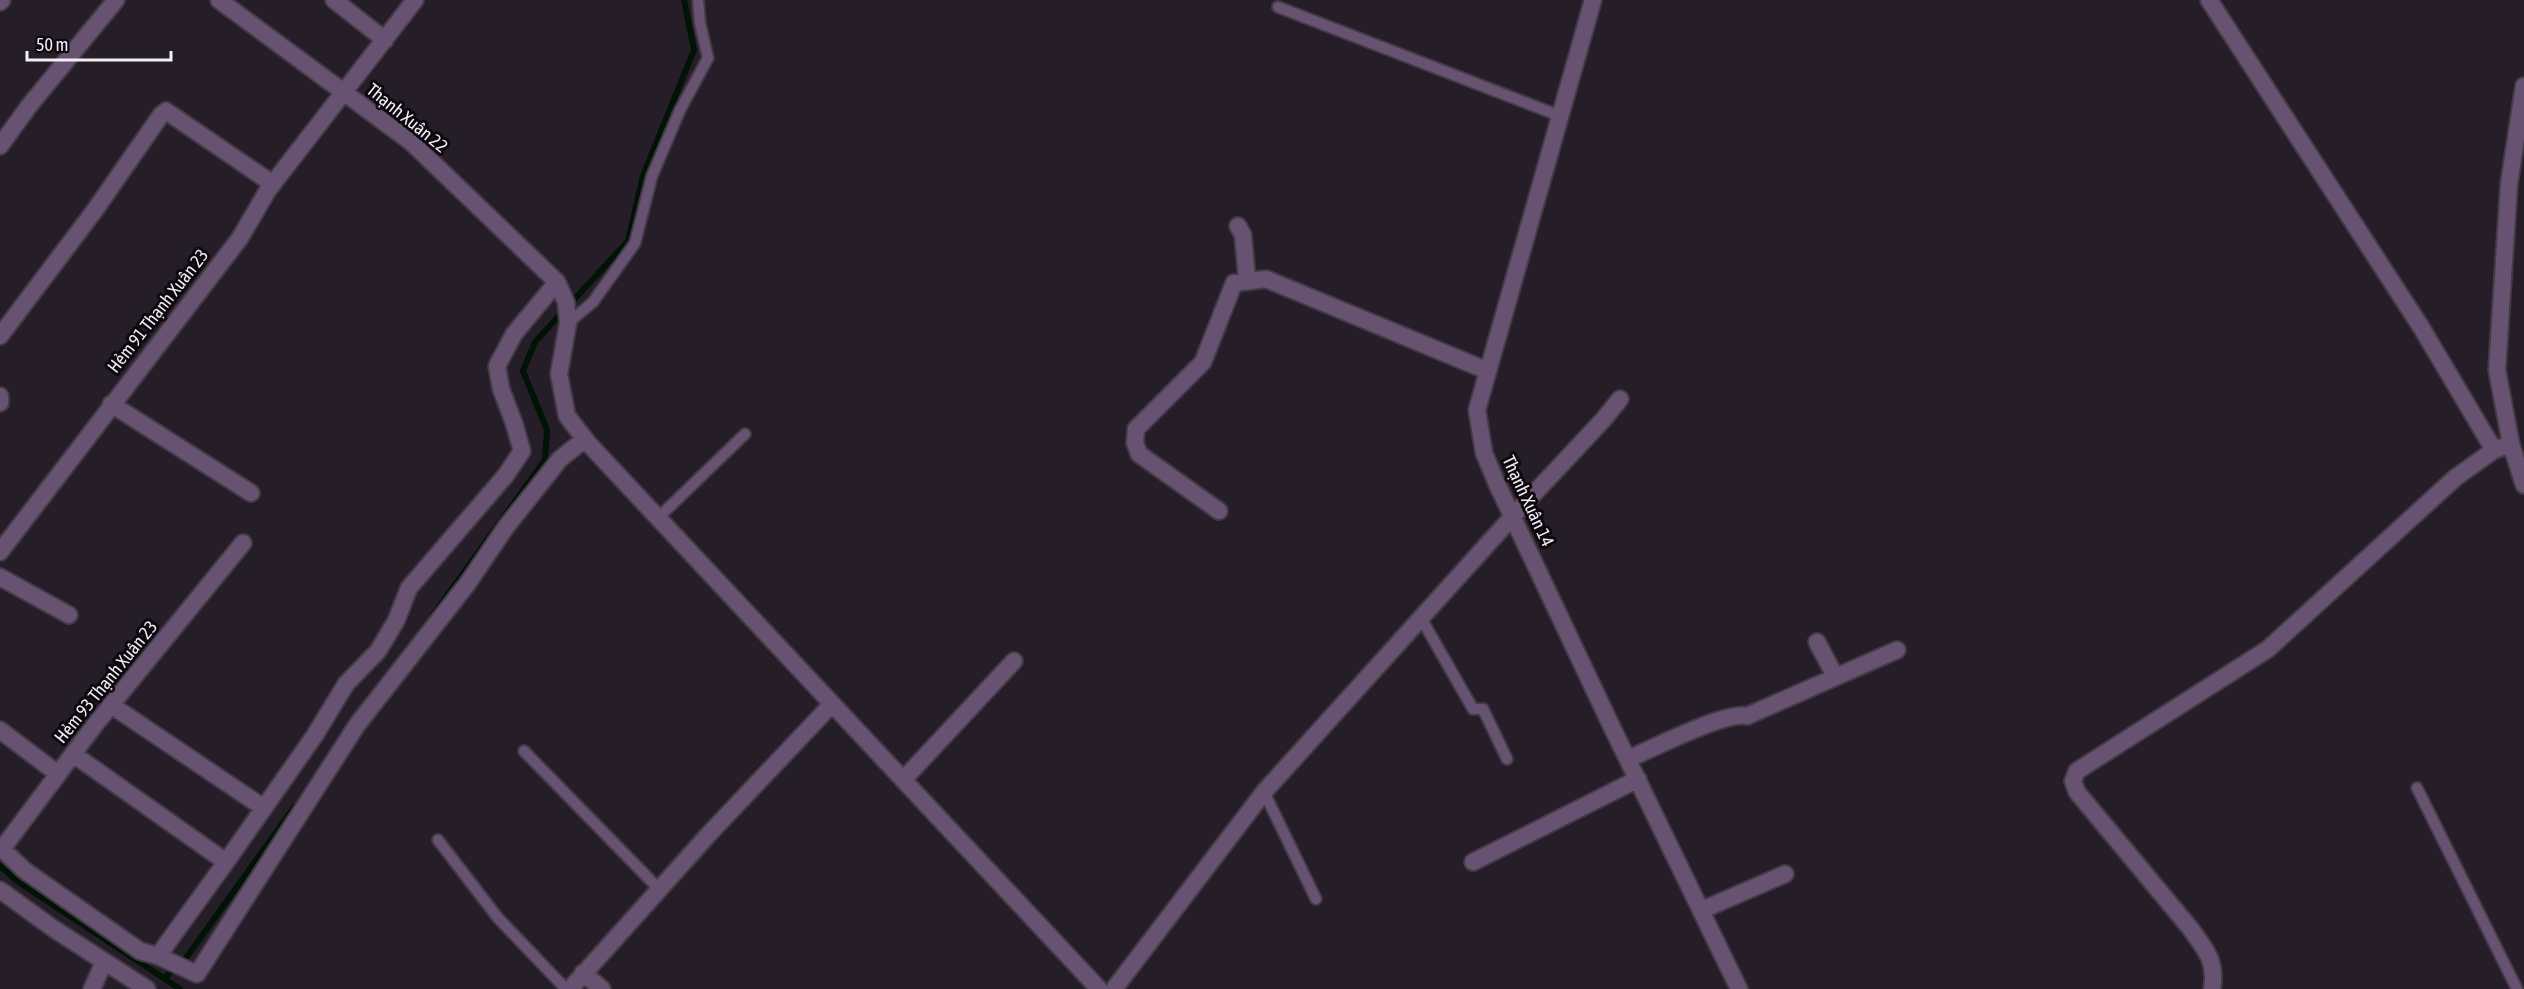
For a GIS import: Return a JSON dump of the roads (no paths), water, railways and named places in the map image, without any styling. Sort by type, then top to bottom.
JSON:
[{"type":"street","points":[[0,146],[29,106],[117,0]]},
{"type":"street","name":"Thạnh Xuân 22","points":[[219,0],[411,142],[557,282]]},
{"type":"street","points":[[334,0],[385,40]]},
{"type":"street","name":"Hẻm 91 Thạnh Xuân 23","points":[[0,552],[240,238],[273,184],[415,0]]},
{"type":"street","name":"Thạnh Xuân 14","points":[[1593,0],[1477,410],[1484,453],[1739,989]]},
{"type":"street","points":[[2209,0],[2421,327],[2494,450]]},
{"type":"street","points":[[2524,86],[2509,184],[2497,370],[2511,444],[2524,485]]},
{"type":"street","points":[[0,336],[166,111],[273,184]]},
{"type":"street","points":[[1238,226],[1243,235],[1247,279]]},
{"type":"street","points":[[1219,510],[1139,454],[1135,443],[1136,429],[1203,362],[1234,283],[1247,279],[1266,279],[1488,371]]},
{"type":"street","points":[[158,956],[315,735],[346,684],[378,651],[396,621],[409,588],[506,475],[522,451],[501,389],[497,366],[514,333],[557,282],[566,302],[568,323],[558,374],[567,416],[585,439],[658,518],[1100,989]]},
{"type":"street","points":[[0,396],[0,403]]},
{"type":"street","points":[[1114,989],[1264,792],[1620,399]]},
{"type":"street","points":[[111,404],[251,493]]},
{"type":"street","points":[[1,848],[24,870],[140,951],[158,956],[196,974],[357,725],[468,583],[506,526],[560,459],[585,439]]},
{"type":"street","points":[[2212,989],[2214,975],[2207,951],[2077,792],[2073,781],[2078,771],[2182,702],[2268,649],[2456,478],[2494,450],[2511,444]]},
{"type":"street","name":"Hẻm 93 Thạnh Xuân 23","points":[[1,848],[111,705],[243,543]]},
{"type":"street","points":[[0,577],[69,615]]},
{"type":"street","points":[[1817,642],[1835,676]]},
{"type":"street","points":[[1628,759],[1704,726],[1740,714],[1747,716],[1897,650]]},
{"type":"street","points":[[903,780],[1014,661]]},
{"type":"street","points":[[568,989],[832,704]]},
{"type":"street","points":[[111,705],[264,808]]},
{"type":"street","points":[[0,730],[58,774]]},
{"type":"street","points":[[73,754],[226,862]]},
{"type":"street","points":[[1473,862],[1638,779]]},
{"type":"street","points":[[1702,910],[1785,874]]},
{"type":"street","points":[[0,890],[54,929],[147,989]]},
{"type":"street","points":[[92,989],[104,962]]},
{"type":"street","points":[[583,973],[602,989]]},
{"type":"lane","points":[[568,323],[593,302],[635,243],[652,176],[680,110],[708,58],[700,23],[699,0]]},
{"type":"lane","points":[[1278,7],[1560,116]]},
{"type":"lane","points":[[658,518],[745,434]]},
{"type":"lane","points":[[1421,618],[1473,709],[1483,709],[1507,759]]},
{"type":"lane","points":[[524,752],[659,889]]},
{"type":"lane","points":[[2418,788],[2517,989]]},
{"type":"lane","points":[[1264,792],[1316,899]]},
{"type":"lane","points":[[438,840],[498,918],[568,989]]},
{"type":"waterway","points":[[433,615],[545,460],[547,430],[523,371],[535,342],[628,241],[643,176],[694,50],[684,0]]},
{"type":"waterway","points":[[164,978],[186,958],[295,806]]},
{"type":"waterway","points":[[0,866],[17,881],[180,989]]}]
